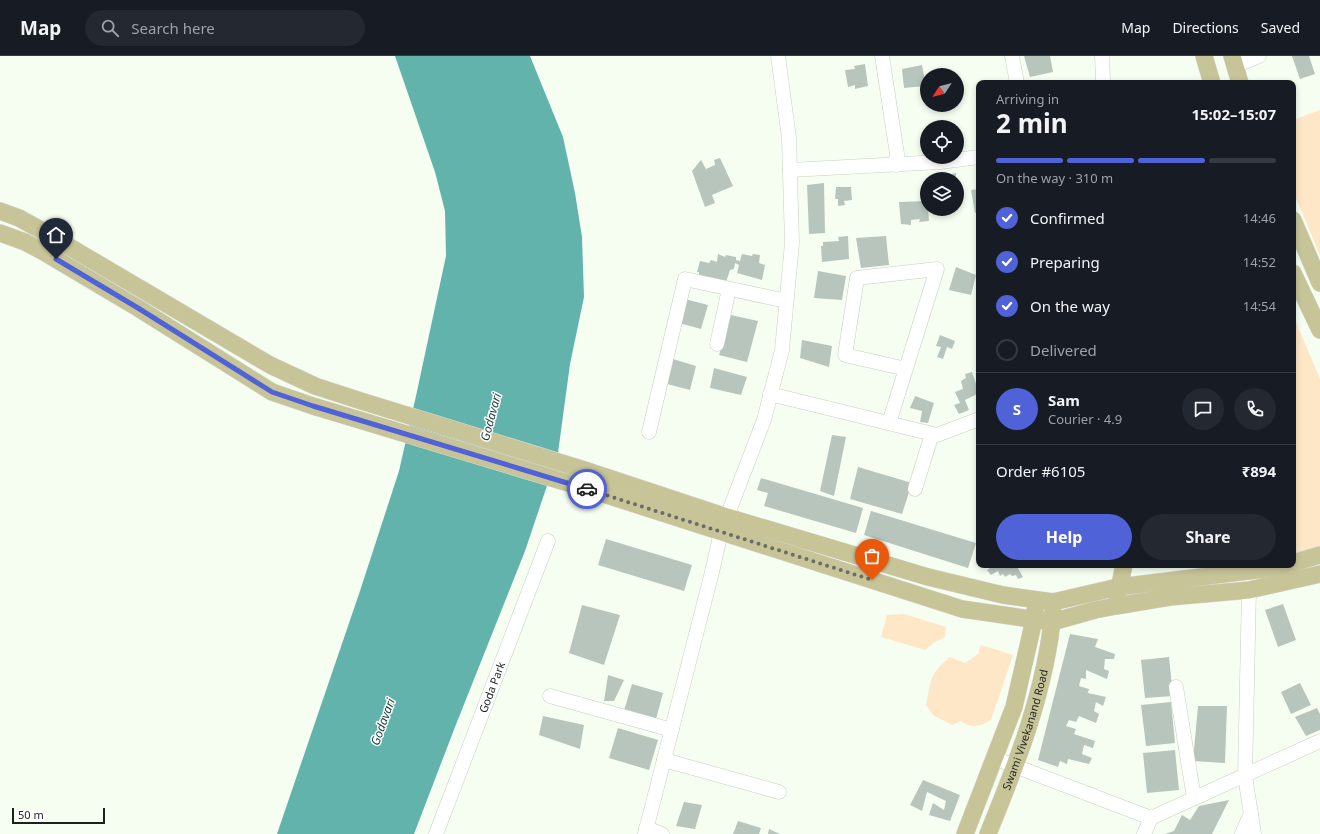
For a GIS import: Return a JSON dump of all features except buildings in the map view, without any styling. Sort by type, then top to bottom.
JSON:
[{"type":"main road","points":[[1204,56],[1211,80]]},
{"type":"main road","points":[[1233,61],[1239,80]]},
{"type":"main road","points":[[0,211],[19,218],[39,229],[270,365],[315,386],[585,470],[724,525],[962,609],[1052,622],[1095,610],[1116,606],[1170,597],[1249,590],[1320,574]]},
{"type":"main road","points":[[1296,227],[1320,283]]},
{"type":"main road","points":[[0,233],[25,242],[42,251],[138,308],[272,392],[313,406],[588,489],[724,525],[1003,595],[1054,602],[1118,587],[1274,568]]},
{"type":"main road","points":[[1296,279],[1320,330]]},
{"type":"main road","points":[[1296,562],[1320,555]]},
{"type":"main road","points":[[1116,606],[1118,587],[1123,568]]},
{"type":"main road","points":[[965,834],[1014,707],[1034,620],[1036,600]]},
{"type":"main road","name":"Swami Vivekanand Road","points":[[988,834],[1015,767],[1041,682],[1052,622],[1054,602]]},
{"type":"street","points":[[662,834],[645,831],[724,525],[764,420],[782,350],[792,243],[789,138],[778,56]]},
{"type":"street","points":[[882,56],[897,154],[896,165]]},
{"type":"street","points":[[1012,56],[1016,80]]},
{"type":"street","points":[[1102,56],[1103,80]]},
{"type":"street","points":[[1233,61],[1259,56]]},
{"type":"street","points":[[790,170],[896,165],[976,157]]},
{"type":"street","points":[[889,423],[906,369],[934,276],[937,269],[857,278],[845,355],[906,369]]},
{"type":"street","points":[[649,432],[685,279],[786,301]]},
{"type":"street","points":[[717,344],[729,289]]},
{"type":"street","points":[[770,394],[937,435],[976,420]]},
{"type":"street","points":[[915,489],[932,434]]},
{"type":"street","name":"Goda Park","points":[[436,834],[548,541]]},
{"type":"street","points":[[1249,590],[1245,776],[1254,834]]},
{"type":"street","points":[[1176,687],[1194,798]]},
{"type":"street","points":[[550,696],[672,730]]},
{"type":"street","points":[[1144,834],[1151,818],[1320,741]]},
{"type":"street","points":[[994,758],[1151,818]]},
{"type":"street","points":[[664,760],[779,792]]},
{"type":"street","points":[[1242,834],[1251,814]]},
{"type":"shaded area","points":[[1320,110],[1320,255],[1296,198],[1296,119]]},
{"type":"shaded area","points":[[1296,322],[1320,379],[1320,552],[1296,556]]},
{"type":"shaded area","points":[[904,614],[946,627],[945,637],[935,642],[925,650],[881,637],[887,615]]},
{"type":"shaded area","points":[[981,645],[1013,655],[991,720],[976,726],[965,724],[961,721],[952,725],[933,715],[926,705],[932,678],[938,668],[950,657],[965,663],[978,654]]},
{"type":"water","name":"Godavari","points":[[395,56],[530,56],[563,137],[575,193],[582,237],[584,297],[570,364],[558,453],[525,551],[414,834],[277,834],[360,591],[399,471],[446,256],[445,211],[435,172]]},
{"type":"way so far","points":[[587,489],[872,580]]},
{"type":"route","points":[[56,259],[138,308],[272,392],[313,406],[587,489]]}]
